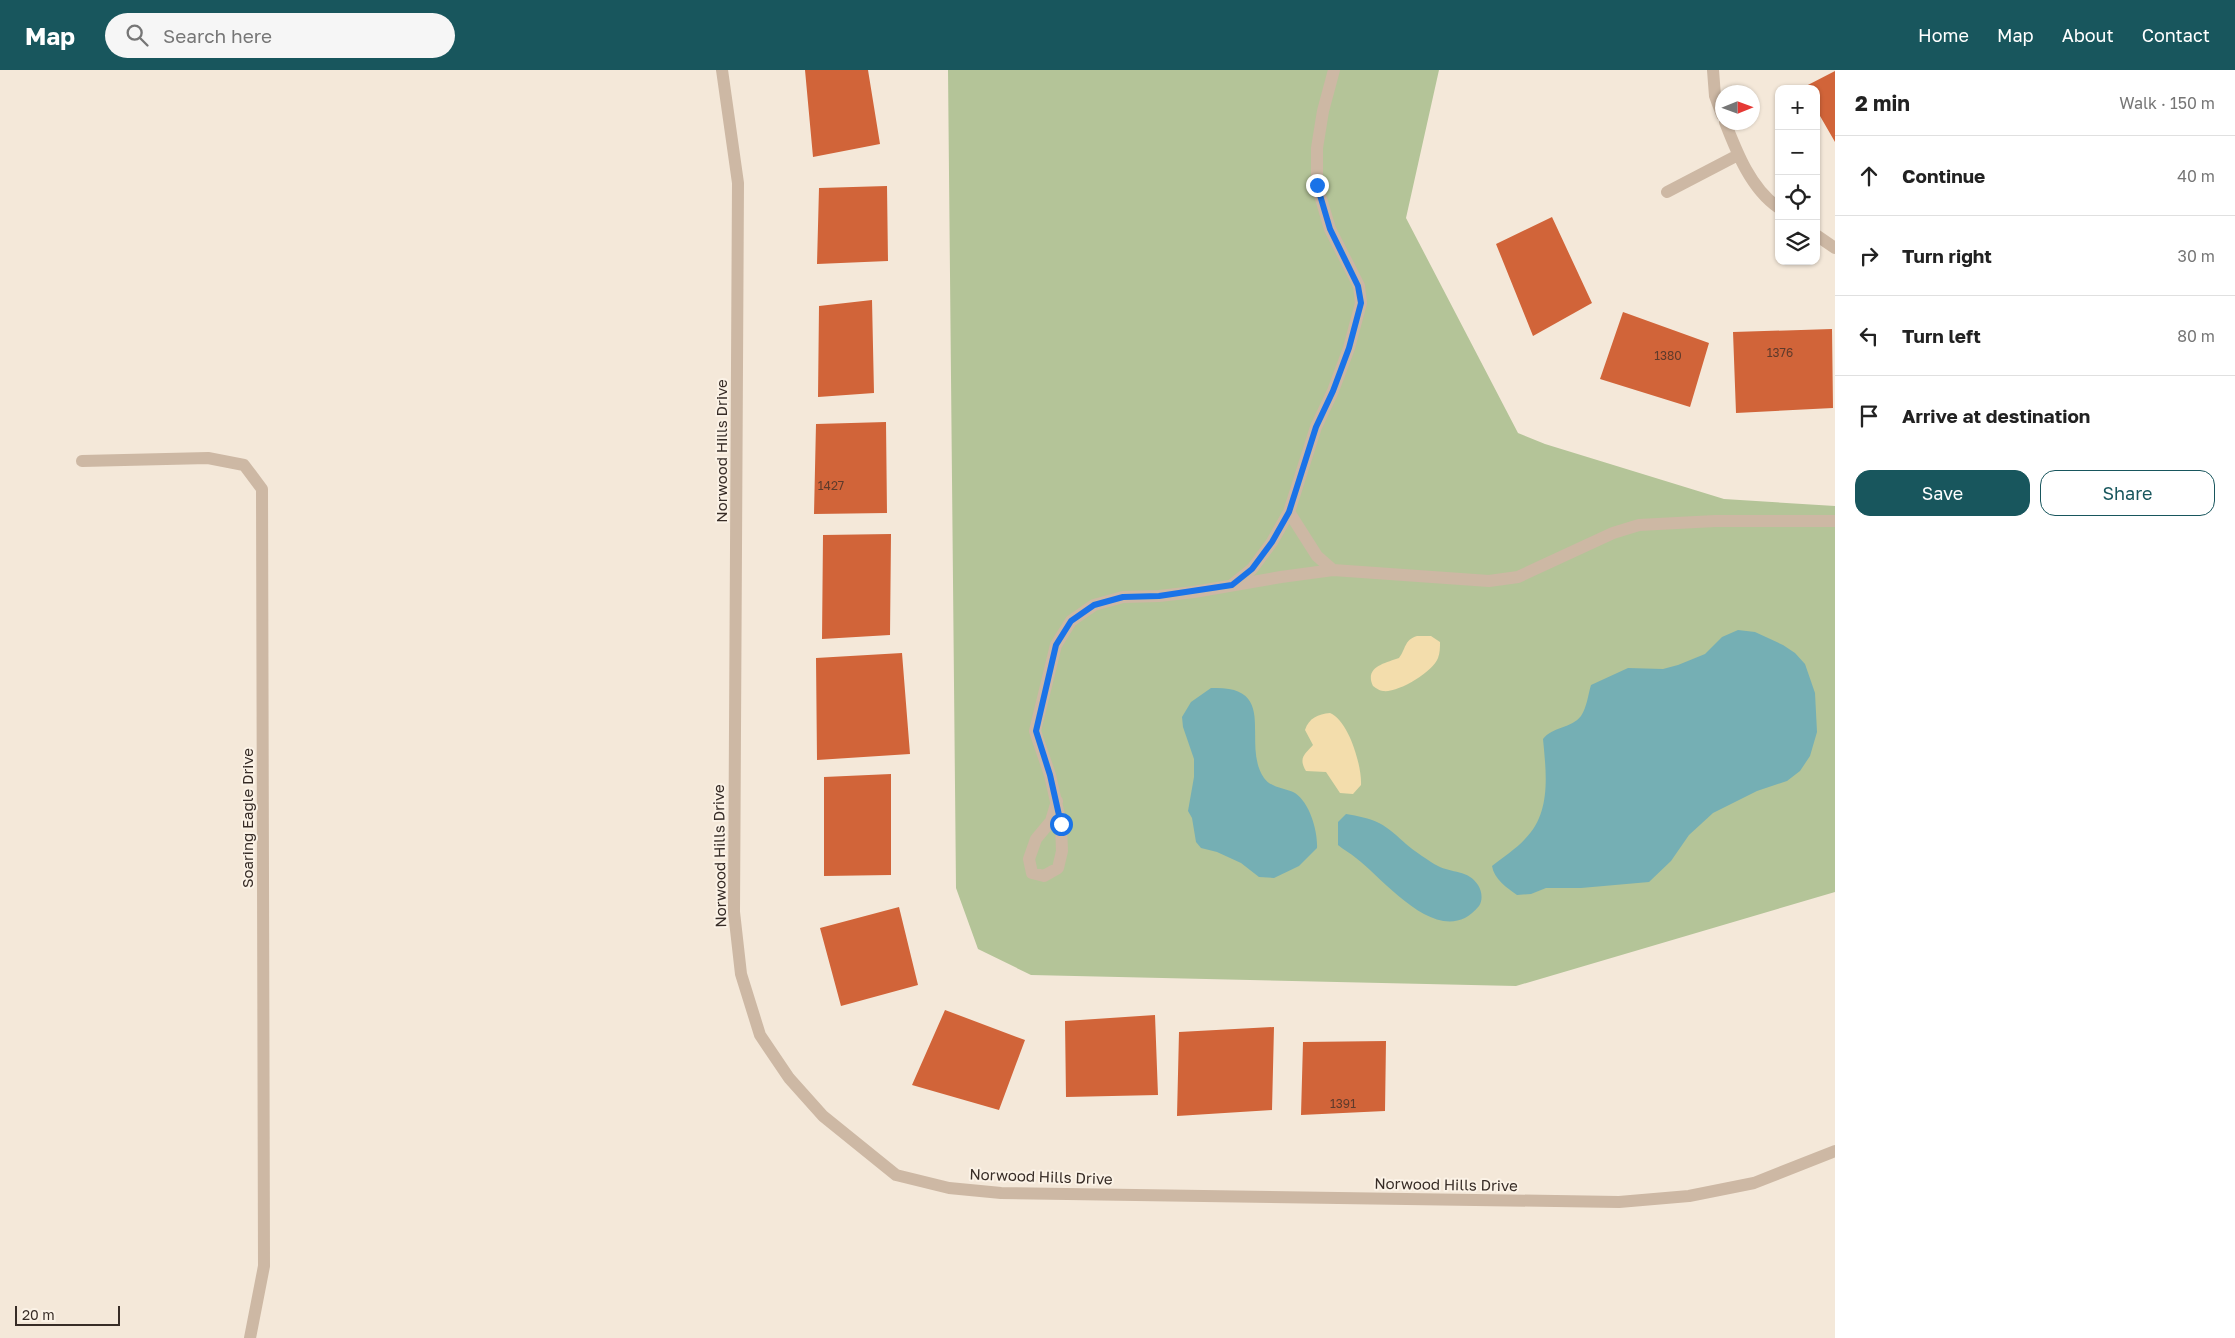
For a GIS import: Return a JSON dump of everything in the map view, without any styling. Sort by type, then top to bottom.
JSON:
[{"type":"street","name":"Norwood Hills Drive","points":[[722,70],[738,183],[734,912],[741,974],[760,1035],[789,1078],[823,1116],[896,1175],[949,1188],[1001,1193],[1619,1202],[1688,1196],[1754,1183],[1835,1151]]},
{"type":"street","points":[[1232,585],[1252,569],[1272,542],[1289,512],[1316,427],[1333,391],[1349,348],[1361,303],[1358,286],[1330,229],[1317,185],[1317,148],[1323,111],[1334,70]]},
{"type":"street","points":[[1713,70],[1715,96]]},
{"type":"street","points":[[1729,130],[1738,155],[1768,201],[1775,205]]},
{"type":"street","points":[[1667,192],[1738,155]]},
{"type":"street","points":[[1820,238],[1835,248]]},
{"type":"street","name":"Soaring Eagle Drive","points":[[82,461],[208,458],[244,465],[262,489],[264,1266],[250,1338]]},
{"type":"street","points":[[1289,512],[1317,556],[1333,570]]},
{"type":"street","points":[[1057,801],[1051,821],[1036,839],[1029,859],[1032,873],[1044,876],[1058,868],[1062,851],[1061,824],[1057,801],[1036,731],[1056,645],[1071,621],[1094,605],[1123,597],[1159,596],[1333,570],[1490,581],[1518,577],[1613,533],[1638,525],[1715,521],[1835,521]]},
{"type":"green space","points":[[948,70],[1439,70],[1406,218],[1518,433],[1545,444],[1724,499],[1835,506],[1835,892],[1516,986],[1031,975],[978,949],[956,888]]},
{"type":"sand","points":[[1417,636],[1431,636],[1440,642],[1439,654],[1435,664],[1422,675],[1397,689],[1383,691],[1373,686],[1371,674],[1374,670],[1382,664],[1399,658],[1407,642]]},
{"type":"sand","points":[[1330,713],[1343,725],[1357,756],[1361,785],[1353,794],[1340,793],[1326,772],[1306,771],[1304,767],[1304,756],[1313,745],[1305,730],[1309,722],[1315,717]]},
{"type":"water","points":[[1738,630],[1755,632],[1783,645],[1795,653],[1805,664],[1815,693],[1817,732],[1810,756],[1800,771],[1787,781],[1757,791],[1713,813],[1689,835],[1671,861],[1649,882],[1581,888],[1546,888],[1531,894],[1517,895],[1502,883],[1495,875],[1492,866],[1514,850],[1525,839],[1540,817],[1546,778],[1543,739],[1551,732],[1573,723],[1581,716],[1591,685],[1628,668],[1663,669],[1678,665],[1705,654],[1722,637]]},
{"type":"water","points":[[1211,688],[1232,690],[1245,696],[1252,706],[1255,719],[1255,749],[1258,764],[1264,778],[1274,786],[1295,793],[1305,804],[1312,818],[1317,848],[1299,866],[1274,878],[1259,877],[1241,863],[1217,852],[1201,848],[1196,842],[1192,818],[1188,811],[1194,777],[1194,759],[1183,727],[1182,717],[1191,702]]},
{"type":"water","points":[[1346,814],[1367,818],[1379,823],[1435,864],[1470,877],[1480,890],[1479,906],[1464,918],[1448,921],[1431,917],[1414,908],[1338,845],[1338,822]]},
{"type":"building","points":[[805,70],[868,70],[880,144],[813,157]]},
{"type":"building","points":[[1835,71],[1835,142],[1820,116],[1820,85],[1808,85]]},
{"type":"building","points":[[887,186],[888,261],[817,264],[819,188]]},
{"type":"building","points":[[1552,217],[1592,303],[1533,336],[1496,244]]},
{"type":"building","points":[[872,300],[874,393],[818,397],[819,306]]},
{"type":"building","points":[[1623,312],[1709,343],[1690,407],[1600,379]]},
{"type":"building","points":[[1832,329],[1833,408],[1736,413],[1733,332]]},
{"type":"building","points":[[886,422],[887,513],[814,514],[816,424]]},
{"type":"building","points":[[891,534],[890,635],[822,639],[823,535]]},
{"type":"building","points":[[902,653],[910,754],[817,760],[816,658]]},
{"type":"building","points":[[891,774],[891,875],[824,876],[824,777]]},
{"type":"building","points":[[899,907],[918,985],[841,1006],[820,928]]},
{"type":"building","points":[[945,1010],[1025,1040],[999,1110],[912,1085]]},
{"type":"building","points":[[1155,1015],[1158,1095],[1066,1097],[1065,1021]]},
{"type":"building","points":[[1274,1027],[1272,1110],[1177,1116],[1179,1032]]},
{"type":"building","points":[[1386,1041],[1385,1111],[1301,1115],[1303,1042]]},
{"type":"route","points":[[1061,824],[1057,801],[1050,775],[1040,750],[1036,731],[1056,645],[1071,621],[1094,605],[1123,597],[1159,596],[1232,585],[1252,569],[1272,542],[1289,512],[1316,427],[1333,391],[1349,348],[1361,303],[1354,275],[1330,229],[1317,185]]}]
